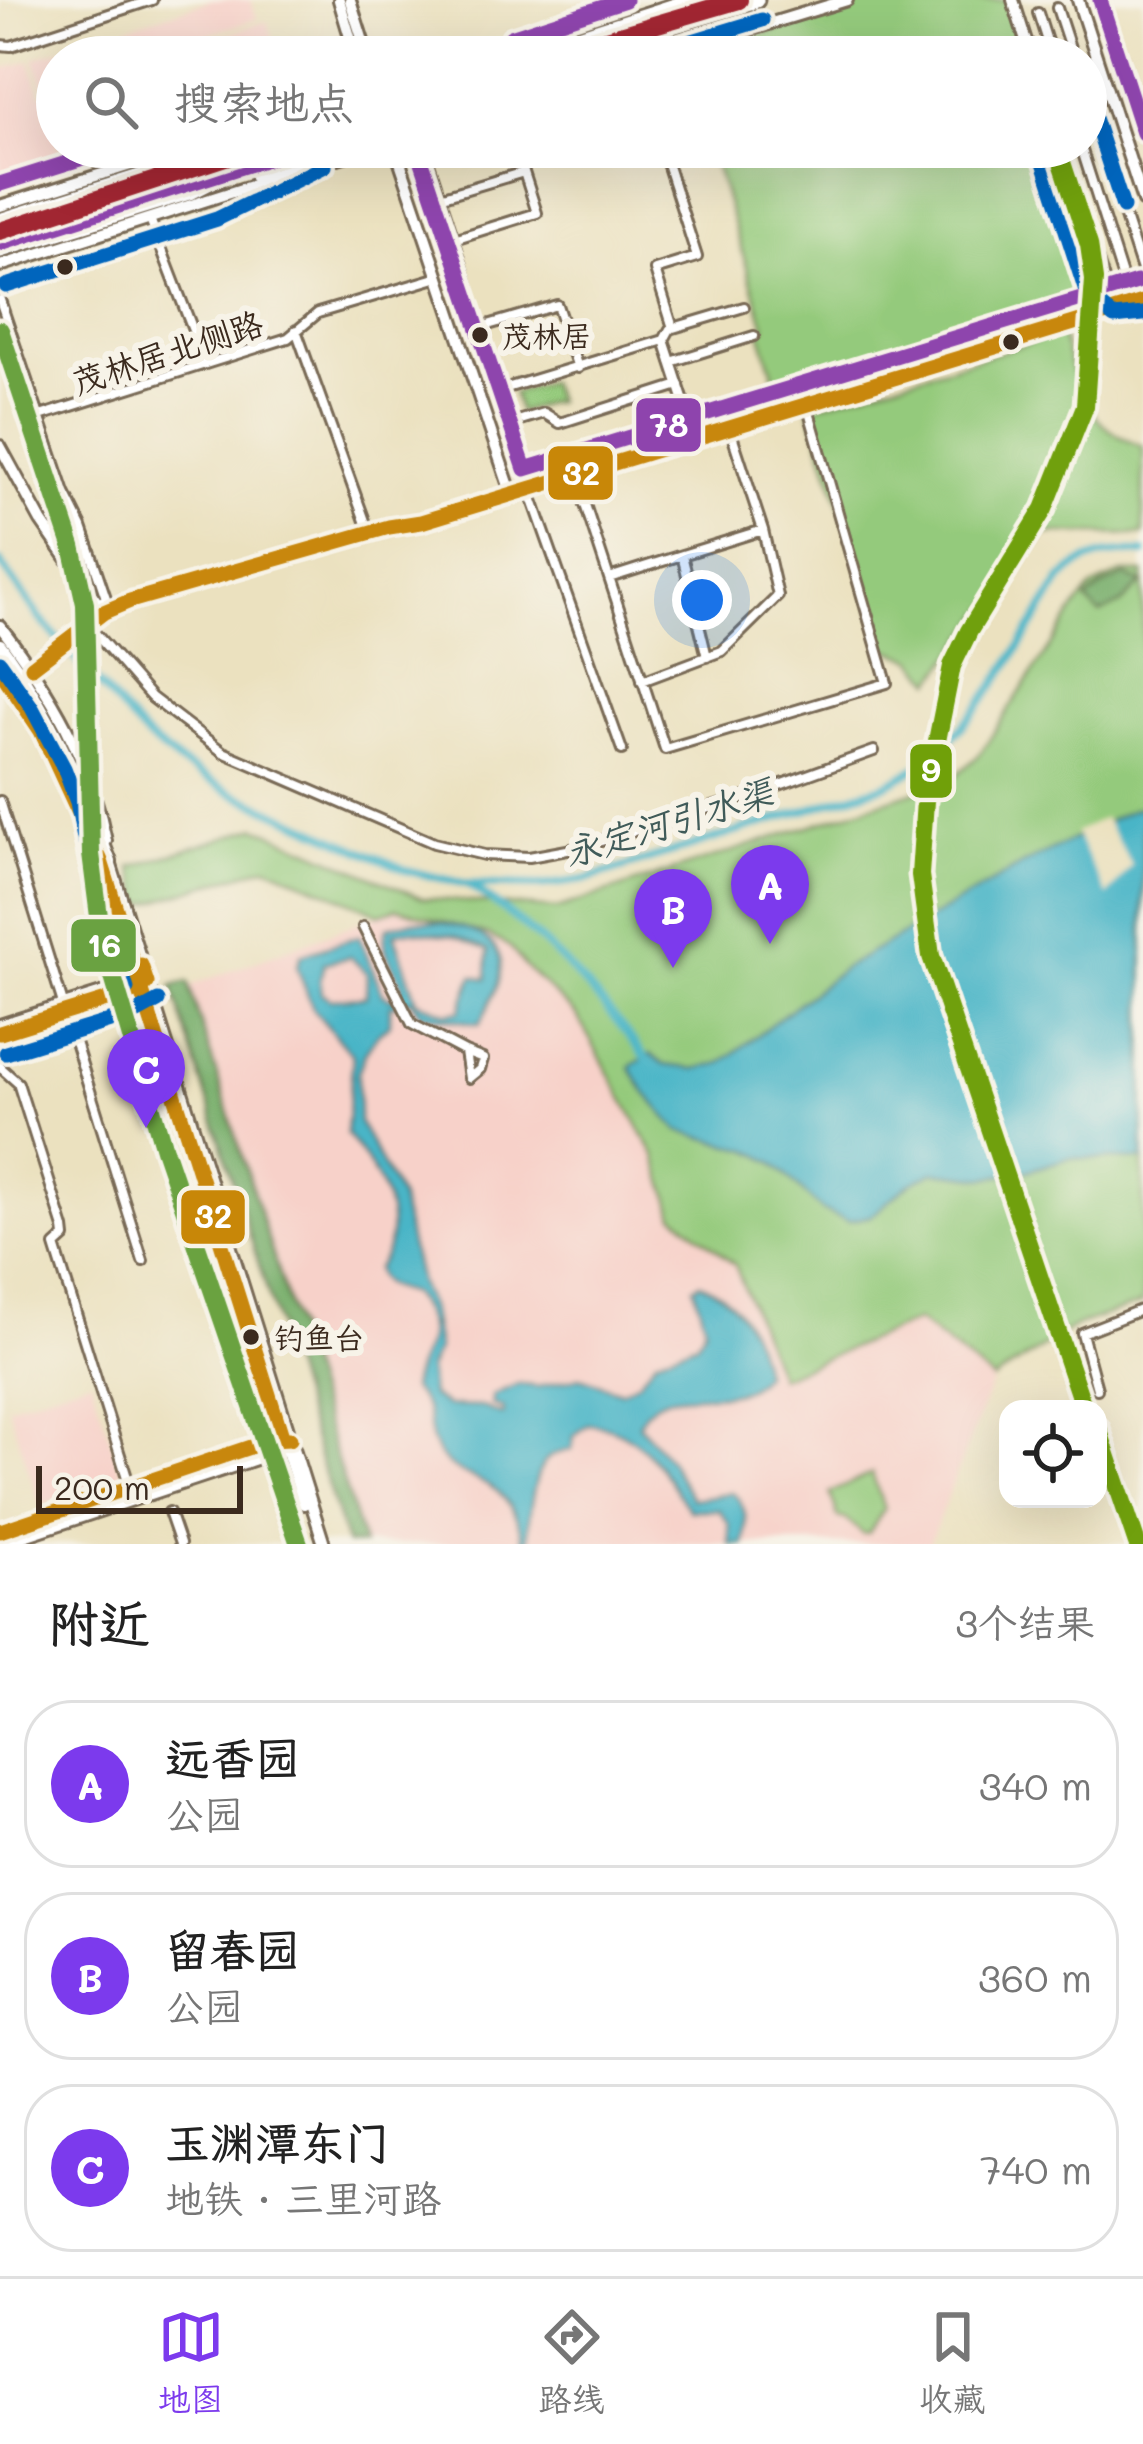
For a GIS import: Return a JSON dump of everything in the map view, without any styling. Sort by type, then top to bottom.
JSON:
[{"type":"highway","points":[[582,36],[694,0]]},
{"type":"highway","points":[[637,36],[756,0]]},
{"type":"highway","points":[[0,220],[169,168]]},
{"type":"highway","points":[[0,250],[192,191],[237,168]]},
{"type":"main road","points":[[0,645],[50,720],[86,799],[105,862]]},
{"type":"street","points":[[42,36],[152,0]]},
{"type":"street","points":[[339,0],[350,36]]},
{"type":"street","points":[[350,0],[361,36]]},
{"type":"street","points":[[729,36],[847,0]]},
{"type":"street","points":[[1013,0],[1024,36]]},
{"type":"street","points":[[1078,0],[1090,36]]},
{"type":"street","points":[[1057,8],[1066,36]]},
{"type":"street","points":[[1038,13],[1045,36]]},
{"type":"street","points":[[0,46],[36,38]]},
{"type":"street","points":[[1107,90],[1143,201]]},
{"type":"street","points":[[1107,163],[1142,271]]},
{"type":"street","points":[[0,206],[121,168]]},
{"type":"street","points":[[209,200],[274,168]]},
{"type":"street","points":[[0,266],[209,200],[285,168]]},
{"type":"street","points":[[252,183],[302,168]]},
{"type":"street","points":[[402,168],[512,494]]},
{"type":"street","points":[[431,168],[524,466]]},
{"type":"street","points":[[454,239],[537,213],[523,168]]},
{"type":"street","points":[[668,168],[697,257],[655,270],[673,328]]},
{"type":"street","points":[[1067,168],[1113,311]]},
{"type":"street","points":[[1088,168],[1136,320]]},
{"type":"street","points":[[440,197],[524,172]]},
{"type":"street","points":[[149,219],[206,364]]},
{"type":"street","name":"茂林居北侧路","points":[[40,416],[288,338],[318,313],[439,277]]},
{"type":"street","points":[[0,300],[64,493],[82,527],[106,598],[84,628],[32,667]]},
{"type":"street","points":[[481,327],[557,305],[578,368]]},
{"type":"street","points":[[500,390],[664,340],[673,328],[744,307]]},
{"type":"street","points":[[101,608],[370,533],[422,523],[1127,307]]},
{"type":"street","points":[[296,330],[370,533]]},
{"type":"street","points":[[671,362],[754,336]]},
{"type":"street","points":[[664,340],[689,417]]},
{"type":"street","points":[[511,423],[544,413],[560,423],[679,386]]},
{"type":"street","points":[[575,474],[665,749],[887,683],[808,404]]},
{"type":"street","points":[[642,681],[722,651],[778,596],[763,530],[730,428]]},
{"type":"street","points":[[0,446],[41,521],[101,608]]},
{"type":"street","points":[[529,489],[622,750]]},
{"type":"street","points":[[609,578],[763,530]]},
{"type":"street","points":[[682,555],[707,657]]},
{"type":"street","points":[[0,626],[32,667],[68,728],[98,796],[105,862]]},
{"type":"street","points":[[84,628],[151,697],[223,752],[434,843],[484,856],[529,857],[578,848],[874,752]]},
{"type":"street","points":[[0,670],[41,731],[105,862],[321,1544]]},
{"type":"street","points":[[0,801],[143,1262]]},
{"type":"street","points":[[363,927],[412,1024],[465,1052]]},
{"type":"street","points":[[0,1029],[142,984]]},
{"type":"street","points":[[0,1067],[18,1083],[64,1228],[65,1237],[55,1246],[130,1487]]},
{"type":"street","points":[[1097,1389],[1082,1333],[1143,1309]]},
{"type":"street","points":[[0,1531],[286,1441]]},
{"type":"street","points":[[0,1544],[286,1441]]},
{"type":"street","points":[[169,1512],[180,1544]]},
{"type":"shaded area","points":[[211,0],[251,0],[257,19],[205,36],[101,36]]},
{"type":"shaded area","points":[[267,21],[272,36],[222,36]]},
{"type":"shaded area","points":[[30,60],[36,79],[36,168],[59,168],[0,187],[0,70]]},
{"type":"shaded area","points":[[397,908],[488,935],[511,947],[525,967],[577,1016],[655,1155],[675,1215],[735,1265],[779,1377],[918,1321],[993,1380],[929,1544],[364,1544],[190,986]]},
{"type":"shaded area","points":[[91,1379],[123,1479],[40,1506],[8,1406]]},
{"type":"green space","points":[[872,0],[1012,0],[1023,36],[755,36]]},
{"type":"green space","points":[[716,168],[1065,168],[1106,302],[782,403],[759,328],[765,326]]},
{"type":"green space","points":[[1061,334],[1086,403],[1108,428],[1143,447],[1143,535],[1045,533],[933,681],[914,659],[886,649],[809,408]]},
{"type":"green space","points":[[549,382],[555,401],[519,412],[513,393]]},
{"type":"green space","points":[[1122,573],[1143,573],[1143,1303],[1075,1326],[993,1380],[917,1321],[779,1377],[735,1265],[675,1215],[655,1155],[577,1016],[510,947],[488,935],[397,908],[380,914],[267,866],[143,905],[132,867],[257,827],[422,898],[557,909],[952,779],[979,755],[1092,587]]},
{"type":"green space","points":[[1125,576],[1142,583],[1122,603],[1100,614],[1086,600],[1101,587]]},
{"type":"green space","points":[[188,982],[363,1544],[346,1544],[172,986]]},
{"type":"green space","points":[[872,1473],[884,1509],[869,1533],[863,1534],[838,1517],[830,1493]]},
{"type":"water","points":[[1143,808],[1143,1160],[1069,1158],[985,1178],[935,1172],[909,1184],[871,1216],[848,1221],[823,1211],[772,1162],[749,1150],[679,1131],[630,1067],[651,1054],[664,1065],[695,1069],[721,1063],[844,968],[1024,864]]},
{"type":"water","points":[[410,921],[467,929],[494,946],[500,960],[500,977],[479,1024],[421,1014],[411,1000],[390,1006],[390,1024],[365,1053],[358,1073],[359,1122],[399,1196],[419,1283],[431,1312],[437,1349],[428,1369],[431,1396],[447,1406],[482,1407],[503,1415],[503,1409],[492,1404],[493,1395],[518,1384],[538,1387],[580,1377],[621,1391],[638,1382],[656,1359],[697,1342],[705,1326],[694,1287],[700,1283],[713,1289],[744,1319],[763,1373],[751,1386],[735,1392],[663,1400],[649,1408],[639,1424],[670,1461],[692,1499],[732,1493],[737,1498],[745,1516],[744,1544],[730,1544],[729,1524],[719,1510],[689,1510],[648,1453],[606,1427],[588,1424],[574,1436],[572,1449],[544,1463],[531,1502],[529,1544],[524,1544],[507,1501],[445,1462],[436,1450],[427,1413],[411,1389],[427,1344],[427,1323],[411,1294],[380,1280],[376,1269],[386,1251],[390,1216],[378,1181],[346,1133],[353,1056],[313,1009],[297,967],[301,955],[359,936],[383,994],[391,999],[403,987],[386,950],[388,927]],"holes":[[[409,930],[455,936],[488,950],[487,979],[473,976],[460,1011],[447,1013],[417,1001],[394,933]],[[350,957],[367,973],[366,997],[331,999],[322,993],[324,963]]]},
{"type":"pier","points":[[1104,818],[1132,865],[1107,896],[1075,833]]},
{"type":"waterway","name":"永定河引水渠","points":[[0,562],[41,620],[146,737],[180,763],[230,792],[408,871],[467,884],[540,886],[584,880],[885,785],[915,768],[966,722],[1062,579],[1099,556],[1143,553]]},
{"type":"waterway","points":[[468,885],[564,963],[646,1058]]},
{"type":"transit line","name":"78","points":[[514,36],[625,0]]},
{"type":"transit line","points":[[616,36],[739,0]]},
{"type":"transit line","name":"78","points":[[1100,0],[1143,133]]},
{"type":"transit line","points":[[709,36],[762,20]]},
{"type":"transit line","points":[[1107,158],[1123,207]]},
{"type":"transit line","name":"78","points":[[0,184],[51,168]]},
{"type":"transit line","points":[[6,226],[191,168]]},
{"type":"transit line","points":[[0,231],[192,168]]},
{"type":"transit line","name":"78","points":[[0,244],[238,168]]},
{"type":"transit line","points":[[6,286],[217,219],[321,168]]},
{"type":"transit line","name":"78","points":[[424,168],[525,469],[1137,282]]},
{"type":"transit line","points":[[1046,168],[1087,295],[1114,317],[1143,314]]},
{"type":"transit line","name":"9","points":[[1064,168],[1089,245],[1094,280],[1085,406],[1044,509],[952,666],[925,801],[920,875],[931,956],[1081,1400]]},
{"type":"transit line","name":"32","points":[[32,667],[104,612],[130,601],[421,522],[1143,302]]},
{"type":"transit line","name":"16","points":[[0,330],[72,546],[85,604],[91,854],[102,940],[164,1149],[299,1544]]},
{"type":"transit line","points":[[0,662],[31,706],[64,768],[127,989]]},
{"type":"transit line","name":"32","points":[[0,670],[41,731],[101,861],[282,1436]]},
{"type":"transit line","name":"32","points":[[0,1033],[142,989],[147,983],[141,965]]},
{"type":"transit line","points":[[6,1053],[136,1013],[158,1001]]},
{"type":"transit line","name":"32","points":[[0,1531],[271,1440],[290,1439]]},
{"type":"transit line","name":"9","points":[[1107,1455],[1137,1544]]},
{"type":"place","name":"茂林居","points":[[480,335]]},
{"type":"place","name":"远香园","points":[[770,944]]},
{"type":"place","name":"留春园","points":[[673,968]]},
{"type":"place","name":"玉渊潭东门","points":[[146,1128]]},
{"type":"place","name":"钓鱼台","points":[[251,1337]]}]
